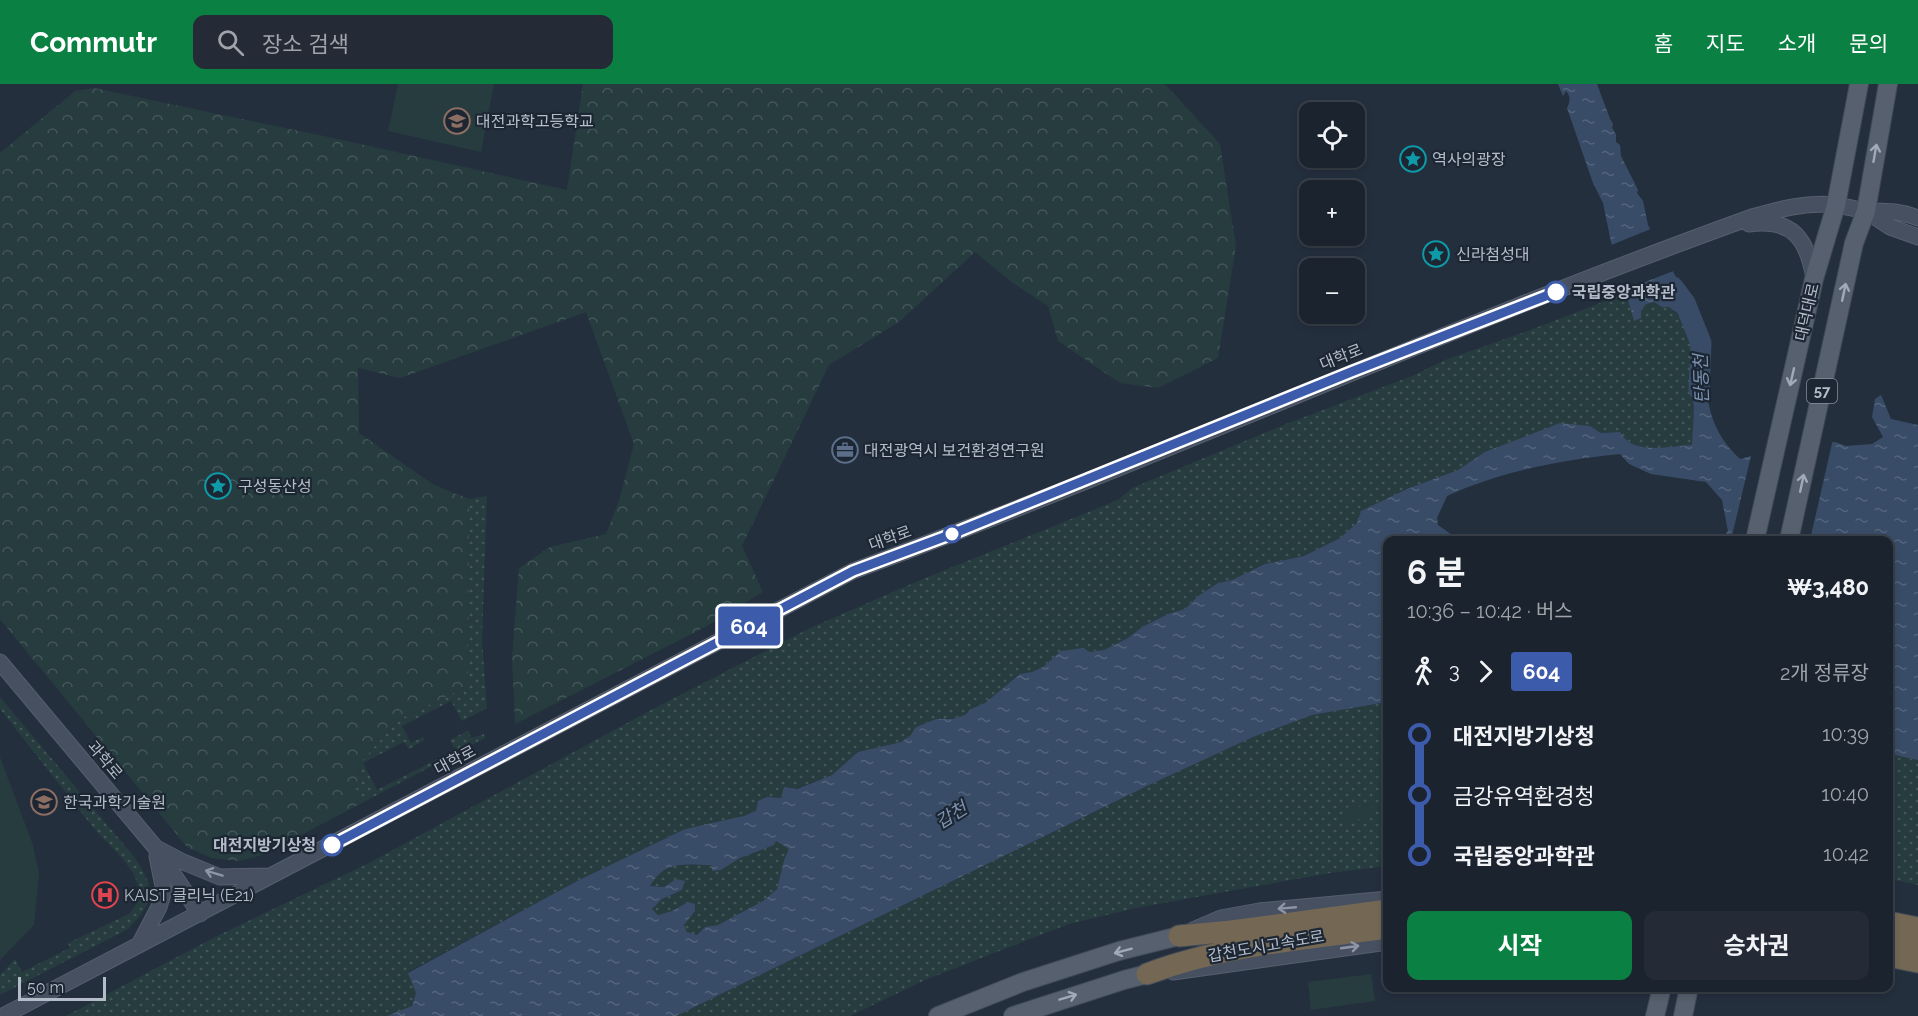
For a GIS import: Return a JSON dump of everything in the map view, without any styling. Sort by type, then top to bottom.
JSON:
[{"type":"highway","name":"갑천도시고속도로","points":[[1179,936],[1383,911]]},
{"type":"highway","points":[[1893,911],[1918,915]]},
{"type":"highway","points":[[1893,923],[1918,928]]},
{"type":"highway","name":"갑천도시고속도로","points":[[1147,975],[1179,962],[1259,944],[1383,929]]},
{"type":"highway","points":[[1893,940],[1918,945]]},
{"type":"highway","points":[[1893,957],[1918,962]]},
{"type":"main road","name":"대덕대로","points":[[1756,536],[1814,279],[1836,205],[1859,84]]},
{"type":"main road","name":"대덕대로","points":[[1790,536],[1854,243],[1866,211],[1888,84]]},
{"type":"main road","name":"대학로","points":[[3,1016],[853,571],[952,534],[1351,372],[1722,228],[1783,208],[1807,204],[1836,205],[1866,211]]},
{"type":"main road","points":[[1866,211],[1899,211],[1918,218]]},
{"type":"main road","points":[[1866,211],[1890,227],[1918,237]]},
{"type":"main road","points":[[1722,228],[1758,223],[1779,224],[1794,231],[1803,242],[1810,257],[1814,279]]},
{"type":"main road","name":"과학로","points":[[0,662],[155,847],[200,914]]},
{"type":"main road","points":[[155,847],[181,861],[220,877],[272,876]]},
{"type":"main road","points":[[140,945],[159,907],[164,891],[155,847]]},
{"type":"main road","points":[[938,1016],[1023,982],[1119,951],[1179,936],[1221,918],[1259,911],[1383,899]]},
{"type":"main road","points":[[1013,1016],[1147,975],[1192,971],[1383,943]]},
{"type":"main road","points":[[1655,1016],[1661,992]]},
{"type":"main road","points":[[1683,1016],[1688,992]]},
{"type":"green space","points":[[398,84],[494,84],[481,152],[388,131]]},
{"type":"green space","points":[[583,84],[1165,84],[1220,144],[1236,246],[1218,358],[1158,388],[1120,383],[1058,341],[1048,306],[1013,283],[975,252],[899,322],[829,365],[742,546],[763,592],[707,626],[515,724],[512,657],[519,568],[550,547],[606,534],[619,501],[634,444],[586,312],[400,378],[358,368],[359,433],[434,485],[469,499],[468,686],[398,720],[361,762],[356,789],[360,804],[265,854],[239,861],[211,858],[187,847],[0,619],[0,153],[75,91],[94,88],[567,190]]},
{"type":"green space","points":[[1626,293],[1634,321],[1646,304],[1654,302],[1662,307],[1669,307],[1674,312],[1684,313],[1693,335],[1696,364],[1692,395],[1693,445],[1643,447],[1626,439],[1620,432],[1601,433],[1590,426],[1485,452],[1458,470],[1407,489],[1357,523],[1340,538],[1304,556],[1265,564],[1232,580],[1218,583],[1198,596],[1185,609],[1168,614],[1142,627],[1128,638],[1104,650],[1061,651],[1043,667],[1020,674],[985,703],[971,709],[965,715],[952,719],[936,719],[915,728],[911,735],[901,742],[858,752],[832,775],[784,793],[781,798],[767,797],[756,811],[744,817],[685,829],[579,880],[408,972],[416,993],[411,1007],[387,1016],[66,1016],[213,938],[369,863],[653,709],[808,629],[918,581],[1118,500],[1132,488],[1286,424],[1412,376],[1445,360]]},
{"type":"green space","points":[[487,496],[482,639],[487,708],[462,721],[451,701],[402,726],[411,743],[423,737],[425,740],[409,749],[404,742],[363,763],[377,790],[455,750],[450,740],[467,731],[471,738],[484,734],[485,738],[360,804],[356,789],[361,762],[398,720],[468,686],[469,499]]},
{"type":"green space","points":[[0,697],[135,858],[147,879],[150,895],[143,911],[128,929],[0,995],[0,975],[15,959],[22,972],[70,948],[68,943],[129,914],[138,902],[140,891],[134,874],[122,858],[96,831],[0,709]]},
{"type":"green space","points":[[1383,703],[1383,866],[1330,873],[1136,908],[1069,924],[925,980],[850,1016],[676,1016],[1147,786],[1253,737],[1312,715]]},
{"type":"green space","points":[[1893,755],[1918,760],[1918,885],[1893,880]]},
{"type":"green space","points":[[0,757],[33,845],[39,874],[34,925],[0,960]]},
{"type":"green space","points":[[1372,805],[1373,818],[1345,821],[1344,808]]},
{"type":"green space","points":[[776,841],[789,849],[777,889],[763,901],[718,925],[705,927],[697,935],[687,932],[684,925],[695,911],[688,902],[672,911],[658,915],[652,909],[662,899],[682,890],[676,879],[664,887],[649,886],[656,877],[670,867],[684,864],[712,865],[712,871],[721,869],[740,858],[773,845]]},
{"type":"green space","points":[[1371,974],[1375,1001],[1311,1010],[1308,982]]},
{"type":"water","points":[[1558,84],[1597,84],[1613,124],[1616,142],[1620,145],[1621,156],[1638,190],[1637,193],[1643,201],[1648,225],[1677,279],[1691,294],[1696,309],[1679,313],[1654,302],[1646,304],[1641,311],[1641,318],[1634,321],[1611,242],[1603,203],[1593,183],[1567,108],[1569,95],[1566,91],[1563,96]]},
{"type":"water","name":"갑천","points":[[1696,364],[1704,364],[1709,404],[1716,427],[1730,449],[1740,459],[1787,446],[1835,442],[1846,446],[1872,444],[1883,437],[1872,417],[1875,399],[1881,395],[1891,419],[1918,425],[1918,760],[1893,755],[1893,536],[1724,536],[1728,531],[1722,500],[1706,482],[1651,474],[1629,464],[1620,454],[1576,460],[1510,473],[1447,496],[1437,518],[1438,525],[1455,536],[1383,536],[1383,703],[1312,715],[1253,737],[1147,786],[676,1016],[387,1016],[412,1006],[416,993],[408,973],[579,880],[685,829],[744,816],[756,811],[758,801],[767,797],[781,798],[784,787],[797,789],[832,775],[858,752],[901,742],[921,725],[936,719],[952,719],[965,715],[971,709],[985,703],[1020,674],[1043,667],[1061,651],[1083,648],[1090,652],[1104,650],[1128,638],[1142,627],[1168,614],[1185,609],[1198,596],[1218,583],[1232,580],[1265,564],[1304,556],[1340,538],[1357,523],[1361,511],[1407,489],[1458,470],[1485,452],[1560,423],[1590,426],[1601,433],[1620,432],[1626,439],[1642,447],[1663,448],[1692,445],[1694,408],[1692,395]],"holes":[[[776,841],[789,849],[777,889],[763,901],[718,925],[705,927],[697,935],[687,932],[684,925],[695,911],[695,904],[688,902],[672,911],[658,915],[652,909],[662,899],[682,890],[685,881],[676,879],[664,887],[650,886],[656,877],[669,867],[712,865],[712,871],[721,870],[740,858],[774,845]]]},
{"type":"pier","points":[[1653,228],[1676,270],[1622,291],[1609,246]]},
{"type":"pier","points":[[1833,439],[1811,536],[1732,536],[1752,452],[1787,443]]},
{"type":"waterway","name":"탄동천","points":[[1673,287],[1685,303],[1701,343],[1699,390]]},
{"type":"bus line","name":"604","points":[[332,845],[853,571],[952,534],[1351,372],[1556,292]]},
{"type":"place","name":"대전과학고등학교","points":[[457,121]]},
{"type":"place","name":"역사의광장","points":[[1413,159]]},
{"type":"place","name":"신라첨성대","points":[[1436,254]]},
{"type":"place","name":"국립중앙과학관","points":[[1556,292]]},
{"type":"place","name":"대전광역시 보건환경연구원","points":[[845,450]]},
{"type":"place","name":"구성동산성","points":[[218,486]]},
{"type":"place","name":"한국과학기술원","points":[[44,802]]},
{"type":"place","name":"대전지방기상청","points":[[332,845]]},
{"type":"place","name":"KAIST 클리닉 (E21)","points":[[105,895]]}]
